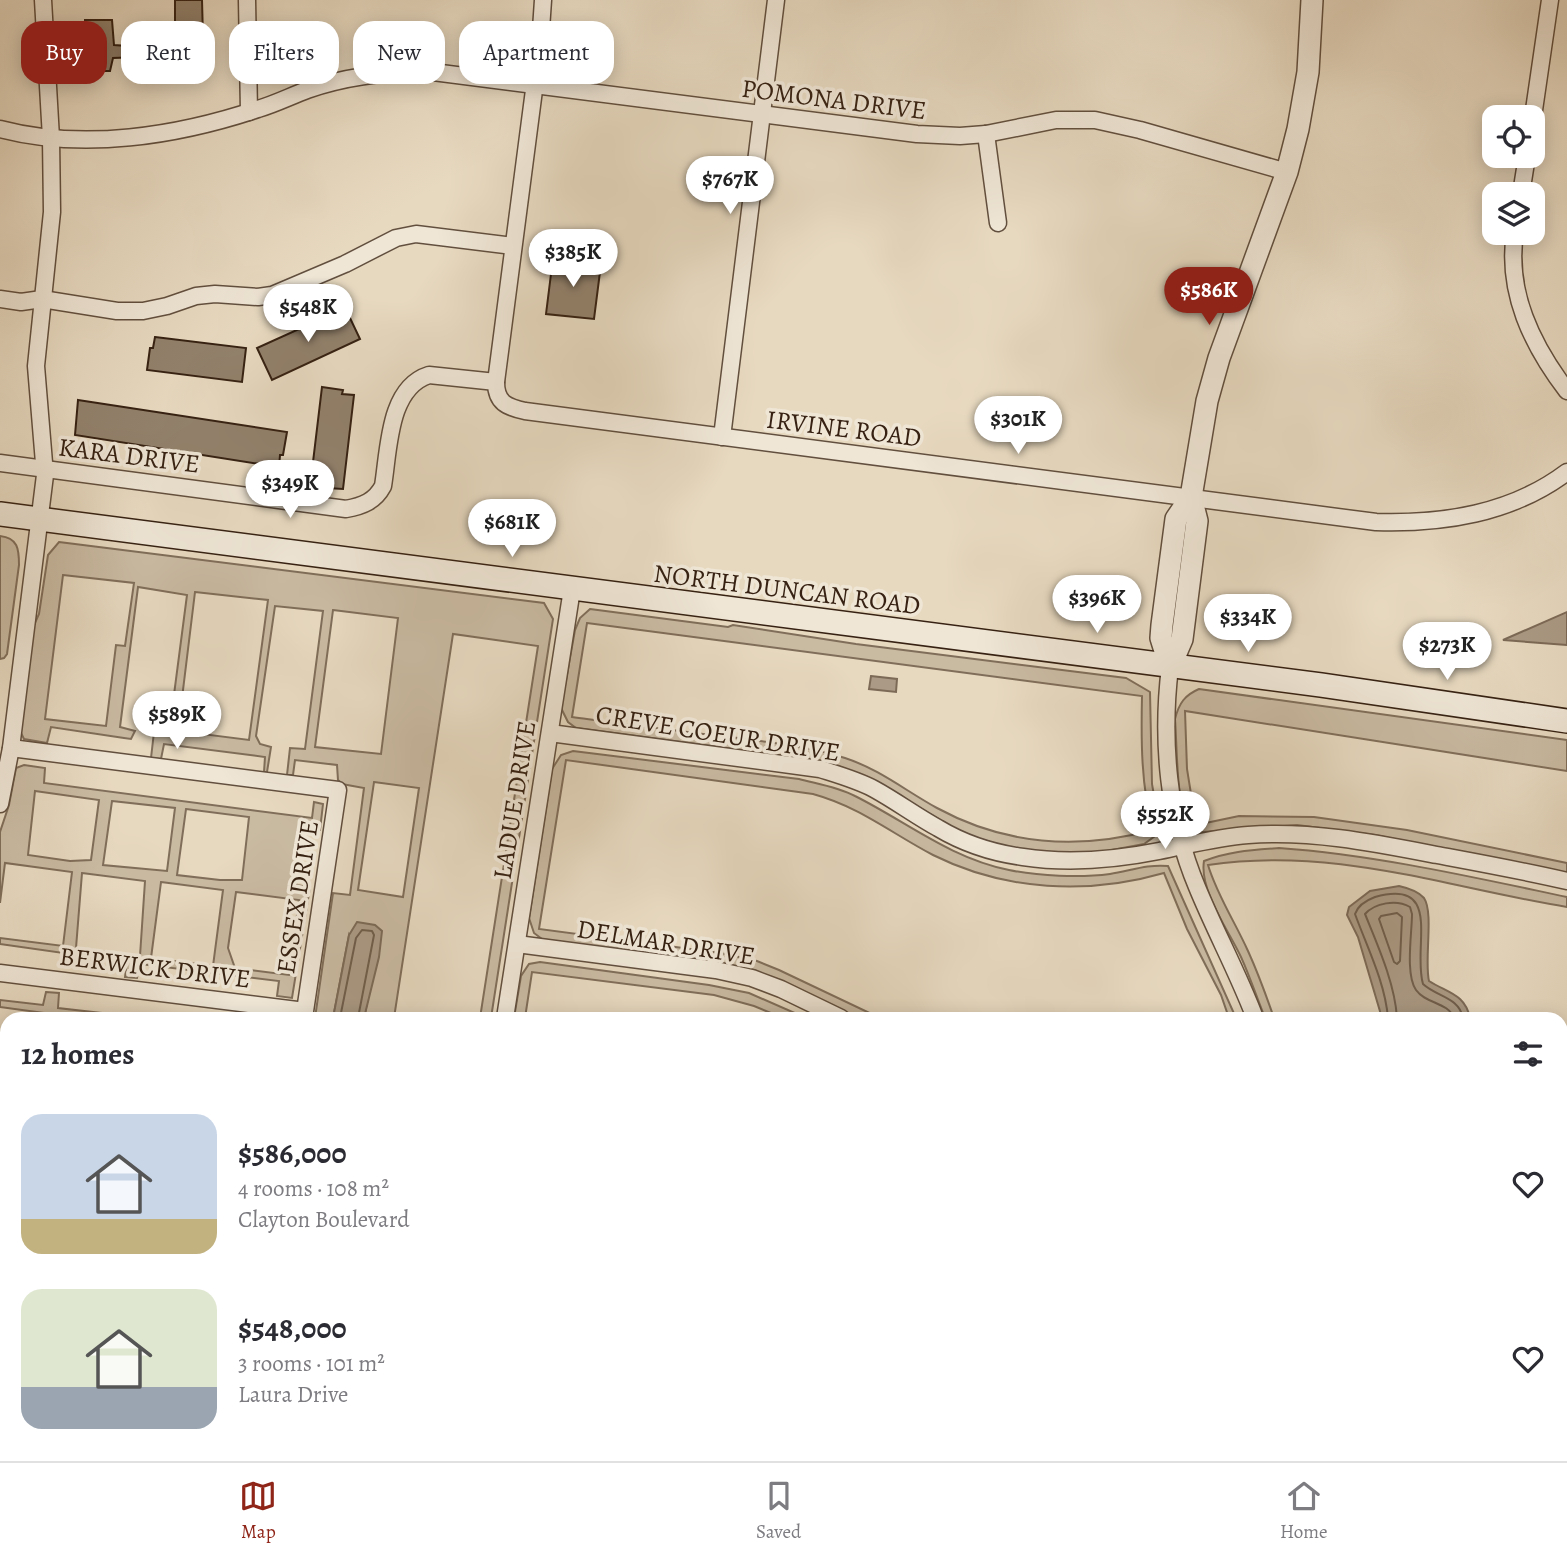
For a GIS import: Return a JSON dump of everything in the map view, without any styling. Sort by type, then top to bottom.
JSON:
[{"type":"main road","name":"NORTH DUNCAN ROAD","points":[[0,514],[1321,685],[1567,721]]},
{"type":"street","points":[[0,804],[11,748],[45,469],[36,366],[50,244],[51,138],[43,0]]},
{"type":"street","points":[[247,0],[249,112]]},
{"type":"street","points":[[541,21],[543,0]]},
{"type":"street","points":[[722,437],[776,0]]},
{"type":"street","points":[[1253,1012],[1196,886],[1183,846],[1168,775],[1165,722],[1170,667],[1161,638],[1175,519],[1191,497],[1202,424],[1219,358],[1287,172],[1298,129],[1308,72],[1312,0]]},
{"type":"street","points":[[1535,105],[1550,0]]},
{"type":"street","name":"POMONA DRIVE","points":[[0,129],[51,138],[129,137],[166,133],[249,112],[324,85],[373,74],[433,72],[459,75]]},
{"type":"street","points":[[496,382],[534,84]]},
{"type":"street","name":"POMONA DRIVE","points":[[534,84],[761,116],[917,134],[986,134],[1056,120],[1095,120],[1140,130],[1287,172]]},
{"type":"street","points":[[986,134],[998,223]]},
{"type":"street","points":[[0,299],[21,302],[42,299],[117,311],[143,311],[196,296],[272,295],[396,238],[416,234],[513,246]]},
{"type":"street","points":[[1515,245],[1517,288],[1524,316],[1540,351],[1567,391]]},
{"type":"street","name":"KARA DRIVE","points":[[0,463],[346,509],[368,503],[379,494],[383,486],[396,405],[419,378],[429,375],[496,382]]},
{"type":"street","name":"IRVINE ROAD","points":[[496,382],[497,395],[501,402],[513,408],[1376,522],[1446,520],[1481,513],[1534,493],[1567,472]]},
{"type":"street","name":"LADUE DRIVE","points":[[506,1012],[572,589]]},
{"type":"street","name":"CREVE COEUR DRIVE","points":[[550,733],[820,769],[875,790],[958,839],[1022,857],[1065,862],[1088,861],[1139,855],[1249,834],[1297,835],[1344,838],[1567,881]]},
{"type":"street","name":"ESSEX DRIVE","points":[[11,748],[338,790],[304,1010]]},
{"type":"street","name":"DELMAR DRIVE","points":[[517,944],[716,970],[752,978],[829,1012]]},
{"type":"street","name":"BERWICK DRIVE","points":[[0,973],[304,1010]]},
{"type":"shaded area","points":[[0,536],[11,539],[16,545],[19,565],[7,654],[0,659]]},
{"type":"shaded area","points":[[59,542],[544,603],[553,619],[492,1012],[481,1012],[538,646],[453,634],[395,1012],[365,1012],[370,988],[349,935],[334,1012],[316,1012],[333,893],[350,895],[364,788],[342,784],[338,780],[337,765],[295,760],[293,775],[287,775],[290,748],[305,749],[323,611],[275,606],[256,736],[260,744],[271,747],[267,772],[264,772],[265,757],[164,744],[161,759],[151,758],[154,732],[169,733],[187,595],[138,587],[120,727],[135,731],[131,739],[51,727],[47,743],[24,739],[20,731],[34,625],[39,614],[48,555]],"holes":[[[63,575],[134,583],[125,646],[116,645],[106,726],[45,719]],[[195,592],[268,600],[249,740],[178,731]],[[333,610],[398,618],[381,754],[315,747]],[[374,782],[419,788],[403,897],[358,890]]]},
{"type":"shaded area","points":[[590,609],[728,627],[733,625],[856,644],[1126,678],[1150,692],[1152,784],[1158,834],[1144,844],[1085,855],[1025,852],[966,835],[874,781],[841,767],[810,759],[576,728],[568,722],[561,708],[575,630],[580,618]],"holes":[[[587,623],[1142,696],[1144,780],[1153,830],[1070,842],[989,830],[937,808],[869,768],[831,754],[802,747],[572,717]]]},
{"type":"shaded area","points":[[1199,689],[1567,740],[1567,771],[1185,711],[1187,769],[1196,825],[1239,816],[1314,817],[1407,830],[1567,863],[1567,874],[1375,835],[1297,825],[1203,832],[1195,829],[1189,824],[1182,804],[1175,719],[1183,700]]},
{"type":"shaded area","points":[[573,751],[799,779],[828,786],[855,796],[967,857],[1009,870],[1046,875],[1086,876],[1168,866],[1233,1012],[1227,1012],[1187,929],[1164,873],[1106,885],[1047,886],[1018,882],[960,867],[933,855],[861,813],[813,794],[566,760],[539,929],[721,953],[757,961],[867,1012],[844,1012],[774,978],[542,939],[534,933],[529,918],[552,769],[561,755]]},
{"type":"shaded area","points":[[24,765],[45,768],[44,783],[312,818],[314,802],[323,804],[320,830],[303,828],[296,885],[310,887],[292,998],[277,996],[279,981],[140,964],[137,978],[125,977],[127,962],[0,944],[0,938],[63,946],[72,872],[5,863],[0,903],[0,832],[9,805],[16,768]],"holes":[[[35,791],[99,800],[91,860],[70,861],[28,855]],[[112,801],[175,808],[167,871],[103,865]],[[186,809],[249,817],[242,880],[177,875]],[[82,873],[145,881],[140,956],[76,948]],[[161,882],[223,890],[213,966],[151,958]],[[236,892],[299,900],[289,975],[235,968],[228,948]]]},
{"type":"shaded area","points":[[1279,848],[1388,861],[1567,897],[1567,907],[1389,871],[1345,865],[1255,861],[1208,865],[1221,898],[1252,959],[1272,1012],[1263,1012],[1241,957],[1210,897],[1204,872],[1204,861],[1250,850]]},
{"type":"shaded area","points":[[540,962],[709,985],[749,993],[792,1012],[768,1012],[714,995],[532,972],[526,1012],[515,1012],[521,976],[529,964]]},
{"type":"shaded area","points":[[46,992],[59,993],[58,1008],[93,1012],[37,1012],[0,1007],[0,1000],[43,1005]]},
{"type":"water","points":[[1567,612],[1567,645],[1503,640]]},
{"type":"water","points":[[871,676],[897,679],[896,692],[869,689]]},
{"type":"water","points":[[1399,886],[1419,893],[1424,898],[1429,925],[1429,981],[1460,999],[1468,1012],[1380,1012],[1358,937],[1347,915],[1349,907],[1370,891]]},
{"type":"water","points":[[357,922],[375,925],[382,931],[379,957],[365,1012],[334,1012],[349,935]]},
{"type":"building","points":[[175,0],[202,0],[203,21],[175,21]]},
{"type":"building","points":[[112,20],[114,45],[121,46],[121,58],[113,58],[110,71],[107,71],[107,21],[85,21]]},
{"type":"building","points":[[553,258],[601,264],[594,319],[546,314]]},
{"type":"building","points":[[343,309],[360,339],[272,380],[257,348]]},
{"type":"building","points":[[155,337],[246,348],[242,382],[147,370],[150,348],[153,348]]},
{"type":"building","points":[[322,387],[343,390],[342,394],[354,395],[343,489],[310,487]]},
{"type":"building","points":[[78,400],[287,432],[283,455],[280,455],[279,467],[75,435]]}]
